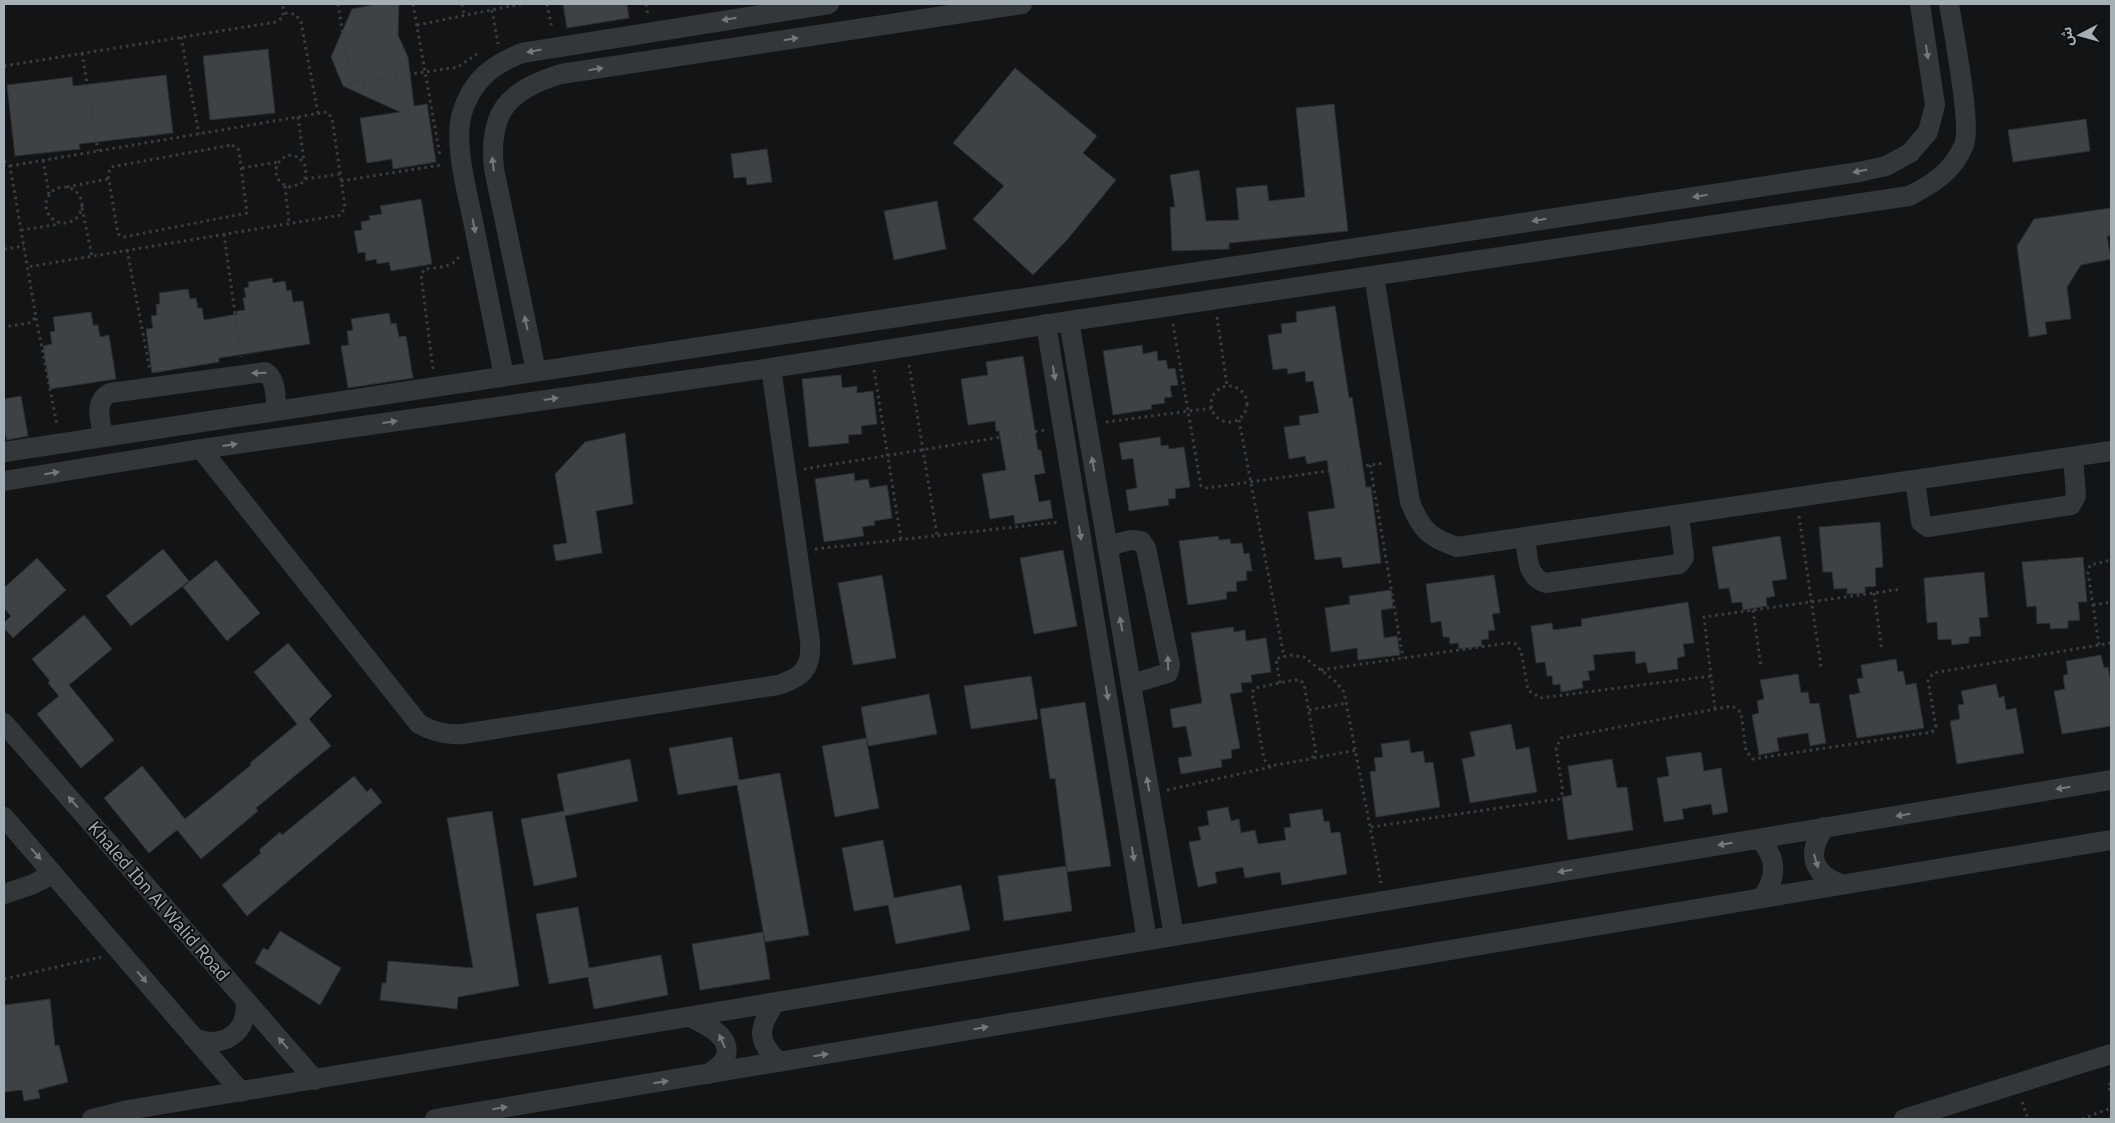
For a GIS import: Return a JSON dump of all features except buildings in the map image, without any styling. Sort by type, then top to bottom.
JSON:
[{"type":"street","points":[[504,376],[464,175],[460,140],[462,113],[474,86],[491,67],[522,53],[829,4]]},
{"type":"street","points":[[536,371],[494,169],[491,144],[497,118],[512,97],[533,82],[560,74],[1022,4]]},
{"type":"street","points":[[4,452],[1859,172],[1886,166],[1910,154],[1928,132],[1935,105],[1920,4]]},
{"type":"street","points":[[4,481],[201,449],[771,368],[1046,324],[1909,196],[1933,184],[1953,165],[1965,143],[1965,109],[1949,4]]},
{"type":"street","points":[[763,14],[768,42]]},
{"type":"street","points":[[1374,276],[1410,502],[1418,523],[1435,539],[1457,547],[2111,451]]},
{"type":"street","points":[[1069,321],[1174,936]]},
{"type":"street","points":[[1046,324],[1147,940]]},
{"type":"street","points":[[201,449],[419,724],[432,732],[448,735],[768,686],[793,680],[804,671],[811,657],[771,368]]},
{"type":"street","points":[[103,436],[99,406],[103,398],[110,393],[262,372],[271,375],[277,410]]},
{"type":"street","points":[[1915,481],[1920,522],[1928,527],[2071,505],[2076,496],[2073,457]]},
{"type":"street","points":[[1525,538],[1531,572],[1536,580],[1546,583],[1679,564],[1684,557],[1679,515]]},
{"type":"street","points":[[1108,546],[1132,540],[1141,540],[1146,548],[1170,665],[1168,673],[1160,677],[1131,684]]},
{"type":"street","name":"Khaled Ibn Al Walid Road","points":[[4,722],[315,1080]]},
{"type":"street","points":[[92,1119],[128,1110],[2111,780]]},
{"type":"street","points":[[4,817],[241,1092]]},
{"type":"street","points":[[1824,828],[1816,840],[1813,854],[1817,868],[1828,879],[1842,884]]},
{"type":"street","points":[[1759,839],[1768,848],[1773,860],[1774,874],[1770,887],[1762,897]]},
{"type":"street","points":[[435,1119],[2111,840]]},
{"type":"street","points":[[4,894],[31,885],[53,874]]},
{"type":"street","points":[[194,1037],[217,1042],[232,1036],[243,1024],[246,1008],[245,1000]]},
{"type":"street","points":[[775,1003],[767,1014],[762,1039],[766,1050],[779,1062]]},
{"type":"street","points":[[690,1017],[710,1026],[719,1034],[724,1044],[726,1054],[723,1062],[708,1074]]},
{"type":"street","points":[[1904,1119],[2111,1054]]},
{"type":"path","points":[[283,4],[285,13]]},
{"type":"path","points":[[338,4],[350,79],[353,84],[458,67],[482,52]]},
{"type":"path","points":[[413,4],[443,174]]},
{"type":"path","points":[[462,4],[464,15]]},
{"type":"path","points":[[417,25],[521,4]]},
{"type":"path","points":[[546,33],[553,33],[547,4]]},
{"type":"path","points":[[492,10],[498,44]]},
{"type":"path","points":[[4,66],[276,22],[285,13]]},
{"type":"path","points":[[285,13],[295,14],[301,22],[318,113]]},
{"type":"path","points":[[181,37],[199,134]]},
{"type":"path","points":[[493,46],[505,42]]},
{"type":"path","points":[[82,53],[98,151]]},
{"type":"path","points":[[10,166],[318,113],[327,112],[332,115],[341,181],[343,213],[27,267]]},
{"type":"path","points":[[278,162],[275,173],[280,182],[285,186],[296,186],[307,174],[298,117]]},
{"type":"path","points":[[232,145],[238,149],[242,168],[248,210],[244,215],[124,237],[117,231],[108,179],[109,169],[114,165],[232,145]]},
{"type":"path","points":[[242,168],[278,162],[288,155],[299,157],[304,162]]},
{"type":"path","points":[[43,160],[49,195],[46,207],[48,213],[57,222],[63,223]]},
{"type":"path","points":[[4,161],[8,161],[10,166],[60,443]]},
{"type":"path","points":[[341,181],[441,165]]},
{"type":"path","points":[[304,179],[340,174]]},
{"type":"path","points":[[49,195],[54,190],[108,179]]},
{"type":"path","points":[[285,186],[289,223]]},
{"type":"path","points":[[67,187],[79,194],[92,256]]},
{"type":"path","points":[[21,230],[63,223],[75,219],[82,208]]},
{"type":"path","points":[[224,234],[243,374]]},
{"type":"path","points":[[4,250],[24,246]]},
{"type":"path","points":[[127,250],[153,387]]},
{"type":"path","points":[[435,386],[421,275],[425,269],[453,264],[459,257],[458,251]]},
{"type":"path","points":[[1215,299],[1228,386]]},
{"type":"path","points":[[1171,306],[1201,486],[1207,488],[1403,461]]},
{"type":"path","points":[[4,327],[30,324],[36,317]]},
{"type":"path","points":[[907,347],[937,535]]},
{"type":"path","points":[[871,352],[902,539]]},
{"type":"path","points":[[1228,386],[1239,389],[1246,398],[1246,410],[1239,420],[1228,422],[1222,421],[1212,408],[1213,396],[1217,391],[1228,386]]},
{"type":"path","points":[[1087,425],[1212,408]]},
{"type":"path","points":[[1239,420],[1284,657]]},
{"type":"path","points":[[786,472],[1063,427]]},
{"type":"path","points":[[1370,465],[1403,658]]},
{"type":"path","points":[[1796,498],[1821,667]]},
{"type":"path","points":[[797,551],[1078,520]]},
{"type":"path","points":[[2099,645],[2088,572],[2090,565],[2111,560]]},
{"type":"path","points":[[1715,709],[1704,616],[1902,589]]},
{"type":"path","points":[[1874,593],[1882,651]]},
{"type":"path","points":[[2093,605],[2111,602]]},
{"type":"path","points":[[1753,610],[1762,667]]},
{"type":"path","points":[[1371,827],[1559,799],[1563,792],[1556,744],[1561,738],[1732,706],[1739,709],[1746,751],[1753,759],[1929,732],[1936,728],[1928,681],[1933,673],[2111,643]]},
{"type":"path","points":[[1321,670],[1516,644],[1521,651],[1528,690],[1540,698],[1712,676]]},
{"type":"path","points":[[1280,683],[1276,659],[1304,657],[1344,692],[1385,901]]},
{"type":"path","points":[[1272,766],[1267,765],[1264,759],[1252,692],[1255,688],[1280,683],[1297,680],[1302,682],[1316,751],[1313,758]]},
{"type":"path","points":[[1309,710],[1347,703]]},
{"type":"path","points":[[1150,794],[1272,766],[1356,750]]},
{"type":"path","points":[[4,979],[121,953]]},
{"type":"path","points":[[2111,1084],[2108,1085],[2111,1093]]},
{"type":"path","points":[[2082,1119],[2111,1108]]}]
